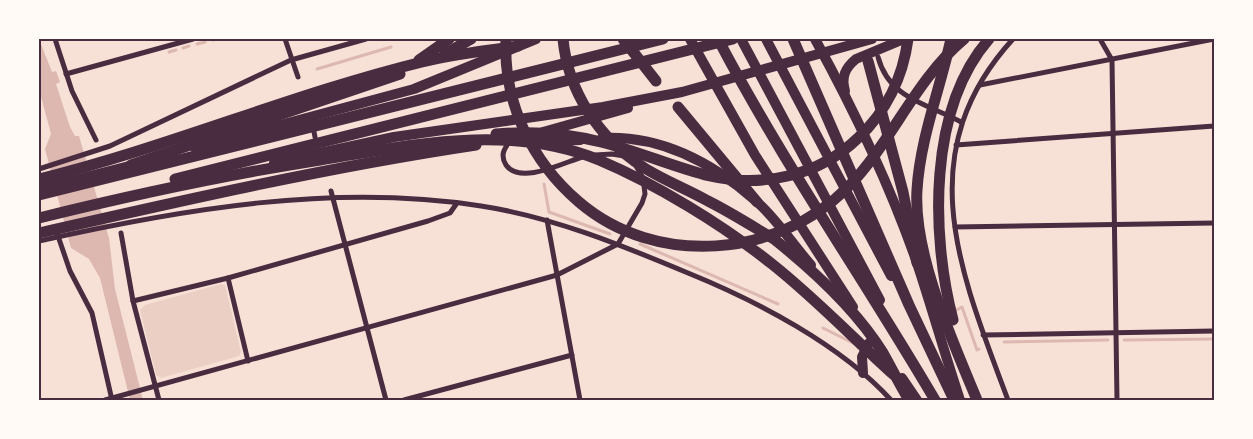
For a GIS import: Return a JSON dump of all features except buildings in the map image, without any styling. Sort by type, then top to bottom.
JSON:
[{"type":"highway","points":[[371,84],[426,56],[449,39]]},
{"type":"highway","points":[[43,191],[371,84],[422,65],[471,39]]},
{"type":"highway","points":[[506,39],[506,66],[514,107],[532,148],[566,190],[598,215],[633,233],[672,244],[712,247],[733,245],[773,235],[811,216],[831,202],[864,168],[925,81],[964,39]]},
{"type":"highway","points":[[43,191],[98,174],[377,100],[450,75],[536,39]]},
{"type":"highway","points":[[563,39],[570,73],[577,92],[593,120],[608,138],[644,167],[774,239],[815,273],[858,320],[882,352],[909,400]]},
{"type":"highway","points":[[623,39],[656,81]]},
{"type":"highway","points":[[43,191],[663,39]]},
{"type":"highway","points":[[690,39],[755,155],[858,315],[917,400]]},
{"type":"highway","points":[[718,39],[785,156],[884,312],[934,400]]},
{"type":"highway","points":[[39,216],[733,39]]},
{"type":"highway","points":[[741,39],[934,400]]},
{"type":"highway","points":[[766,39],[957,400]]},
{"type":"highway","points":[[793,39],[910,305],[957,400]]},
{"type":"highway","points":[[815,39],[880,169],[917,263]]},
{"type":"highway","points":[[39,232],[220,191],[387,158],[510,140],[537,134],[872,39]]},
{"type":"highway","points":[[849,105],[844,86],[846,70],[849,64],[856,59],[904,39]]},
{"type":"highway","points":[[39,216],[204,180],[446,140],[514,132],[543,132],[602,142],[710,176],[753,180],[792,175],[827,162],[866,131],[887,102],[896,85],[902,68],[908,39]]},
{"type":"highway","points":[[951,39],[922,153],[916,208],[928,267],[977,400]]},
{"type":"highway","points":[[977,400],[956,333],[945,282],[939,195],[947,128],[956,95],[976,56],[989,39]]},
{"type":"highway","points":[[39,179],[205,129],[380,73],[424,61],[518,46]]},
{"type":"highway","points":[[873,59],[917,263],[957,400]]},
{"type":"highway","points":[[39,224],[108,206],[443,128],[603,107],[682,92]]},
{"type":"highway","points":[[678,107],[828,285],[858,315]]},
{"type":"highway","points":[[537,134],[555,141],[564,142],[619,137],[672,148],[702,162],[757,202]]},
{"type":"highway","points":[[446,140],[503,140],[540,145],[597,159],[641,180],[701,215],[772,264],[894,375]]},
{"type":"highway","points":[[863,373],[862,357],[872,335]]},
{"type":"street","points":[[55,39],[72,91],[96,140]]},
{"type":"street","points":[[66,74],[193,39]]},
{"type":"street","points":[[285,39],[298,77]]},
{"type":"street","points":[[40,168],[110,146],[291,60],[366,39]]},
{"type":"street","points":[[1008,400],[983,334],[963,272],[952,206],[952,176],[961,122],[994,61],[1013,39]]},
{"type":"street","points":[[1100,39],[1112,60],[1117,400]]},
{"type":"street","points":[[980,85],[1214,39]]},
{"type":"street","points":[[873,59],[887,79],[898,90],[961,122]]},
{"type":"street","points":[[956,145],[1214,126]]},
{"type":"street","points":[[105,400],[557,275],[618,244],[642,203],[645,194],[643,178],[633,162],[620,155],[593,155],[530,174],[520,174],[512,172],[502,155],[510,140]]},
{"type":"street","points":[[331,190],[386,400]]},
{"type":"street","points":[[39,241],[194,210],[334,198],[383,197],[457,203],[547,220],[618,244],[736,292],[770,310],[863,373],[891,400]]},
{"type":"street","points":[[133,301],[228,278],[435,219],[450,213],[457,203]]},
{"type":"street","points":[[547,220],[580,400]]},
{"type":"street","points":[[955,227],[1214,223]]},
{"type":"street","points":[[121,233],[133,301],[159,400]]},
{"type":"street","points":[[61,236],[70,271],[92,313],[112,399]]},
{"type":"street","points":[[228,278],[248,361]]},
{"type":"street","points":[[983,334],[1214,331]]},
{"type":"street","points":[[404,400],[572,355]]},
{"type":"shaded area","points":[[39,39],[52,72],[56,71],[60,82],[56,84],[70,127],[75,136],[79,136],[109,238],[115,289],[143,400],[130,400],[100,278],[89,259],[71,248],[45,149],[51,134],[39,89]]},
{"type":"shaded area","points":[[221,284],[225,285],[241,352],[239,356],[161,378],[156,375],[140,310],[145,305]]},
{"type":"waterway","points":[[197,44],[205,42]]},
{"type":"waterway","points":[[183,48],[189,46]]},
{"type":"waterway","points":[[317,69],[391,47]]},
{"type":"waterway","points":[[169,52],[176,50]]},
{"type":"waterway","points":[[544,184],[549,212],[610,234]]},
{"type":"waterway","points":[[640,244],[778,304]]},
{"type":"waterway","points":[[953,312],[962,307],[977,350],[979,349]]},
{"type":"waterway","points":[[823,328],[853,343]]},
{"type":"waterway","points":[[1124,340],[1214,339]]},
{"type":"waterway","points":[[1004,342],[1108,340]]}]
